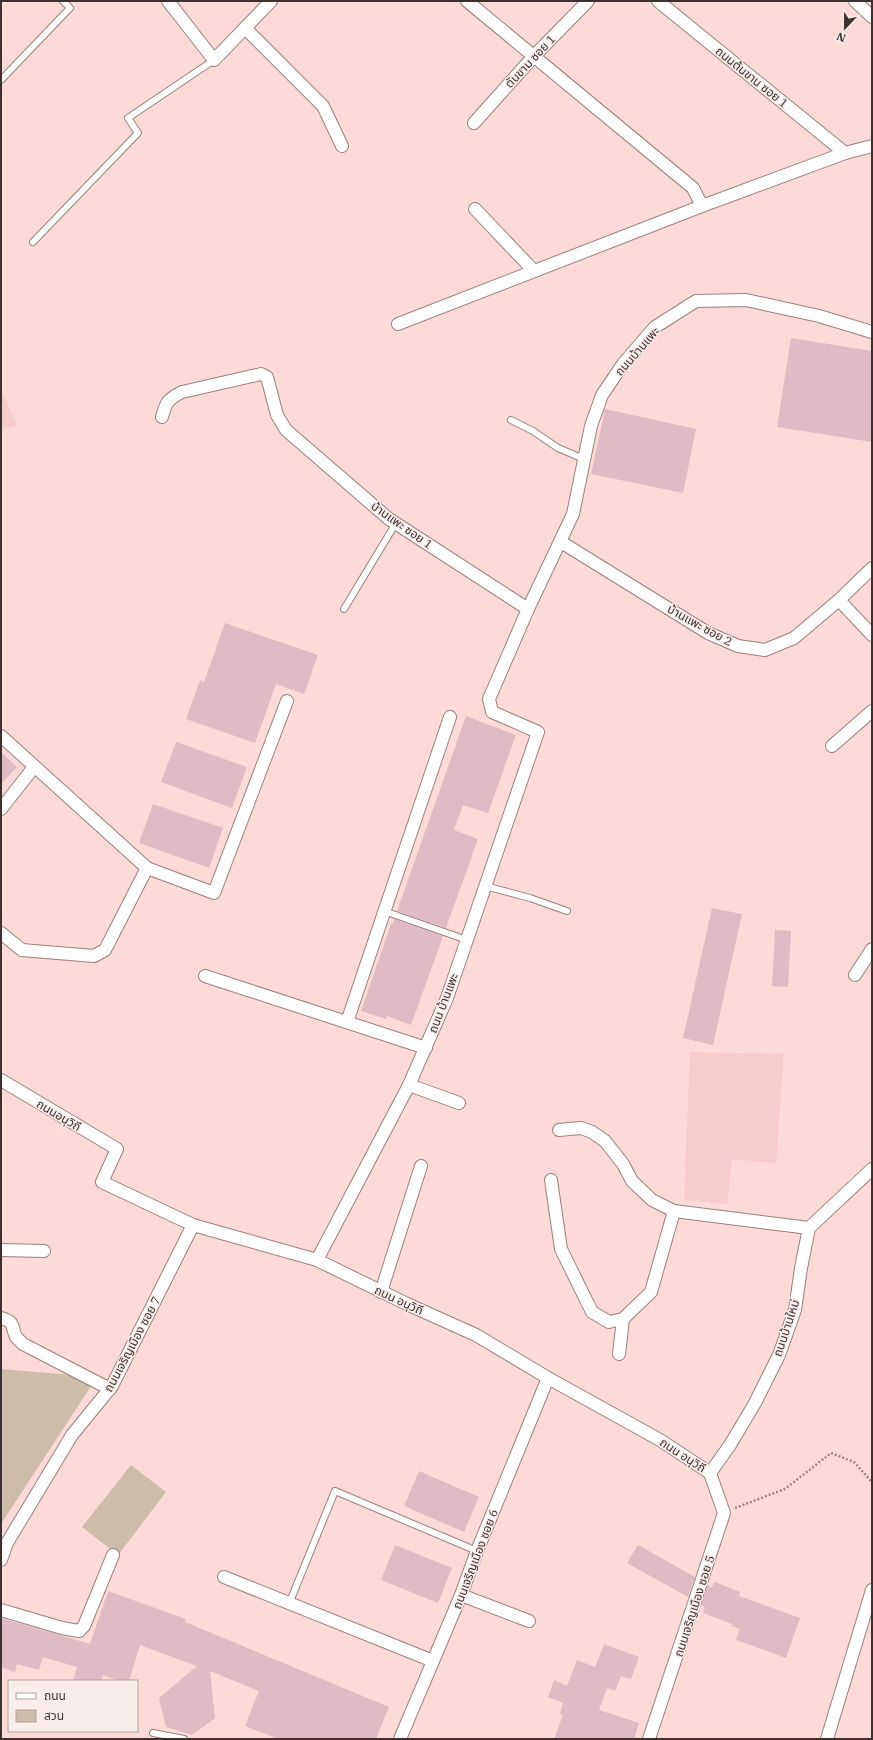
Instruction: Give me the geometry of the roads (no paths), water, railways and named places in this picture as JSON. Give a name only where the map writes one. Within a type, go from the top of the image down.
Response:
[{"type":"street","points":[[168,1],[214,60],[271,1]]},
{"type":"street","points":[[467,1],[693,188],[702,206]]},
{"type":"street","name":"ตันขาม ซอย 1","points":[[474,123],[534,56],[588,1]]},
{"type":"street","name":"ถนนต้นขาน ซอย 1","points":[[658,1],[846,153]]},
{"type":"street","points":[[854,1],[872,17]]},
{"type":"street","points":[[245,28],[323,106],[342,146]]},
{"type":"street","points":[[398,324],[702,206],[846,153],[872,146]]},
{"type":"street","points":[[475,209],[534,271]]},
{"type":"street","name":"ถนนบ้านแพะ","points":[[538,732],[492,712],[489,699],[528,609],[573,514],[591,426],[602,395],[623,364],[655,327],[696,301],[746,300],[819,316],[872,332]]},
{"type":"street","name":"บ้านแพะ ซอย 1","points":[[162,417],[166,404],[171,397],[182,392],[261,374],[267,377],[277,415],[286,430],[396,523],[528,609]]},
{"type":"street","name":"บ้านแพะ ซอย 2","points":[[561,542],[708,633],[738,646],[765,650],[794,638],[839,600],[872,568]]},
{"type":"street","points":[[839,600],[872,635]]},
{"type":"street","points":[[1,736],[34,768],[147,868],[214,893],[287,701]]},
{"type":"street","points":[[832,746],[872,711]]},
{"type":"street","points":[[347,1022],[450,717]]},
{"type":"street","name":"ถนน บ้านแพะ","points":[[317,1260],[409,1085],[447,998],[538,732]]},
{"type":"street","points":[[1,809],[34,768]]},
{"type":"street","points":[[1,933],[22,950],[94,956],[105,950],[147,868]]},
{"type":"street","points":[[855,975],[872,949]]},
{"type":"street","points":[[205,976],[426,1048]]},
{"type":"street","name":"ถนนอนุวิถี","points":[[1,1080],[117,1149]]},
{"type":"street","points":[[409,1085],[459,1103]]},
{"type":"street","points":[[559,1130],[581,1128],[592,1132],[605,1141],[622,1164],[632,1181],[652,1200],[674,1210],[809,1228],[872,1169]]},
{"type":"street","name":"ถนน อนุวิถี","points":[[117,1149],[102,1182],[193,1225],[317,1260],[381,1292],[476,1335],[548,1378],[660,1440],[710,1473]]},
{"type":"street","points":[[381,1292],[421,1166]]},
{"type":"street","points":[[551,1180],[562,1249],[592,1312],[609,1322],[623,1318],[650,1292],[674,1210]]},
{"type":"street","name":"ถนนเจริญเมือง ซอย 7","points":[[1,1560],[4,1543],[72,1435],[110,1389],[193,1225]]},
{"type":"street","name":"ถนนบ้านใหม่","points":[[710,1473],[730,1445],[755,1403],[779,1355],[795,1310],[809,1228]]},
{"type":"street","points":[[1,1250],[44,1251]]},
{"type":"street","points":[[1,1318],[7,1320],[14,1327],[16,1337],[23,1344],[110,1389]]},
{"type":"street","points":[[619,1354],[623,1318]]},
{"type":"street","name":"ถนนเจริญเมือง ซอย 6","points":[[400,1739],[461,1595],[477,1551],[548,1378]]},
{"type":"street","name":"ถนนเจริญเมือง ซอย 5","points":[[650,1739],[724,1513],[710,1473]]},
{"type":"street","points":[[1,1610],[62,1628],[79,1631],[84,1626],[113,1554]]},
{"type":"street","points":[[224,1577],[433,1661]]},
{"type":"street","points":[[827,1739],[872,1590]]},
{"type":"street","points":[[461,1595],[529,1621]]},
{"type":"lane","points":[[1,80],[70,8],[63,1]]},
{"type":"lane","points":[[33,242],[138,133],[128,118],[214,60]]},
{"type":"lane","points":[[511,420],[533,431],[558,448],[584,459]]},
{"type":"lane","points":[[344,609],[396,523]]},
{"type":"lane","points":[[485,886],[530,898],[567,911]]},
{"type":"lane","points":[[384,911],[467,940]]},
{"type":"lane","points":[[289,1604],[335,1492],[477,1551]]},
{"type":"lane","points":[[153,1733],[184,1739]]}]
